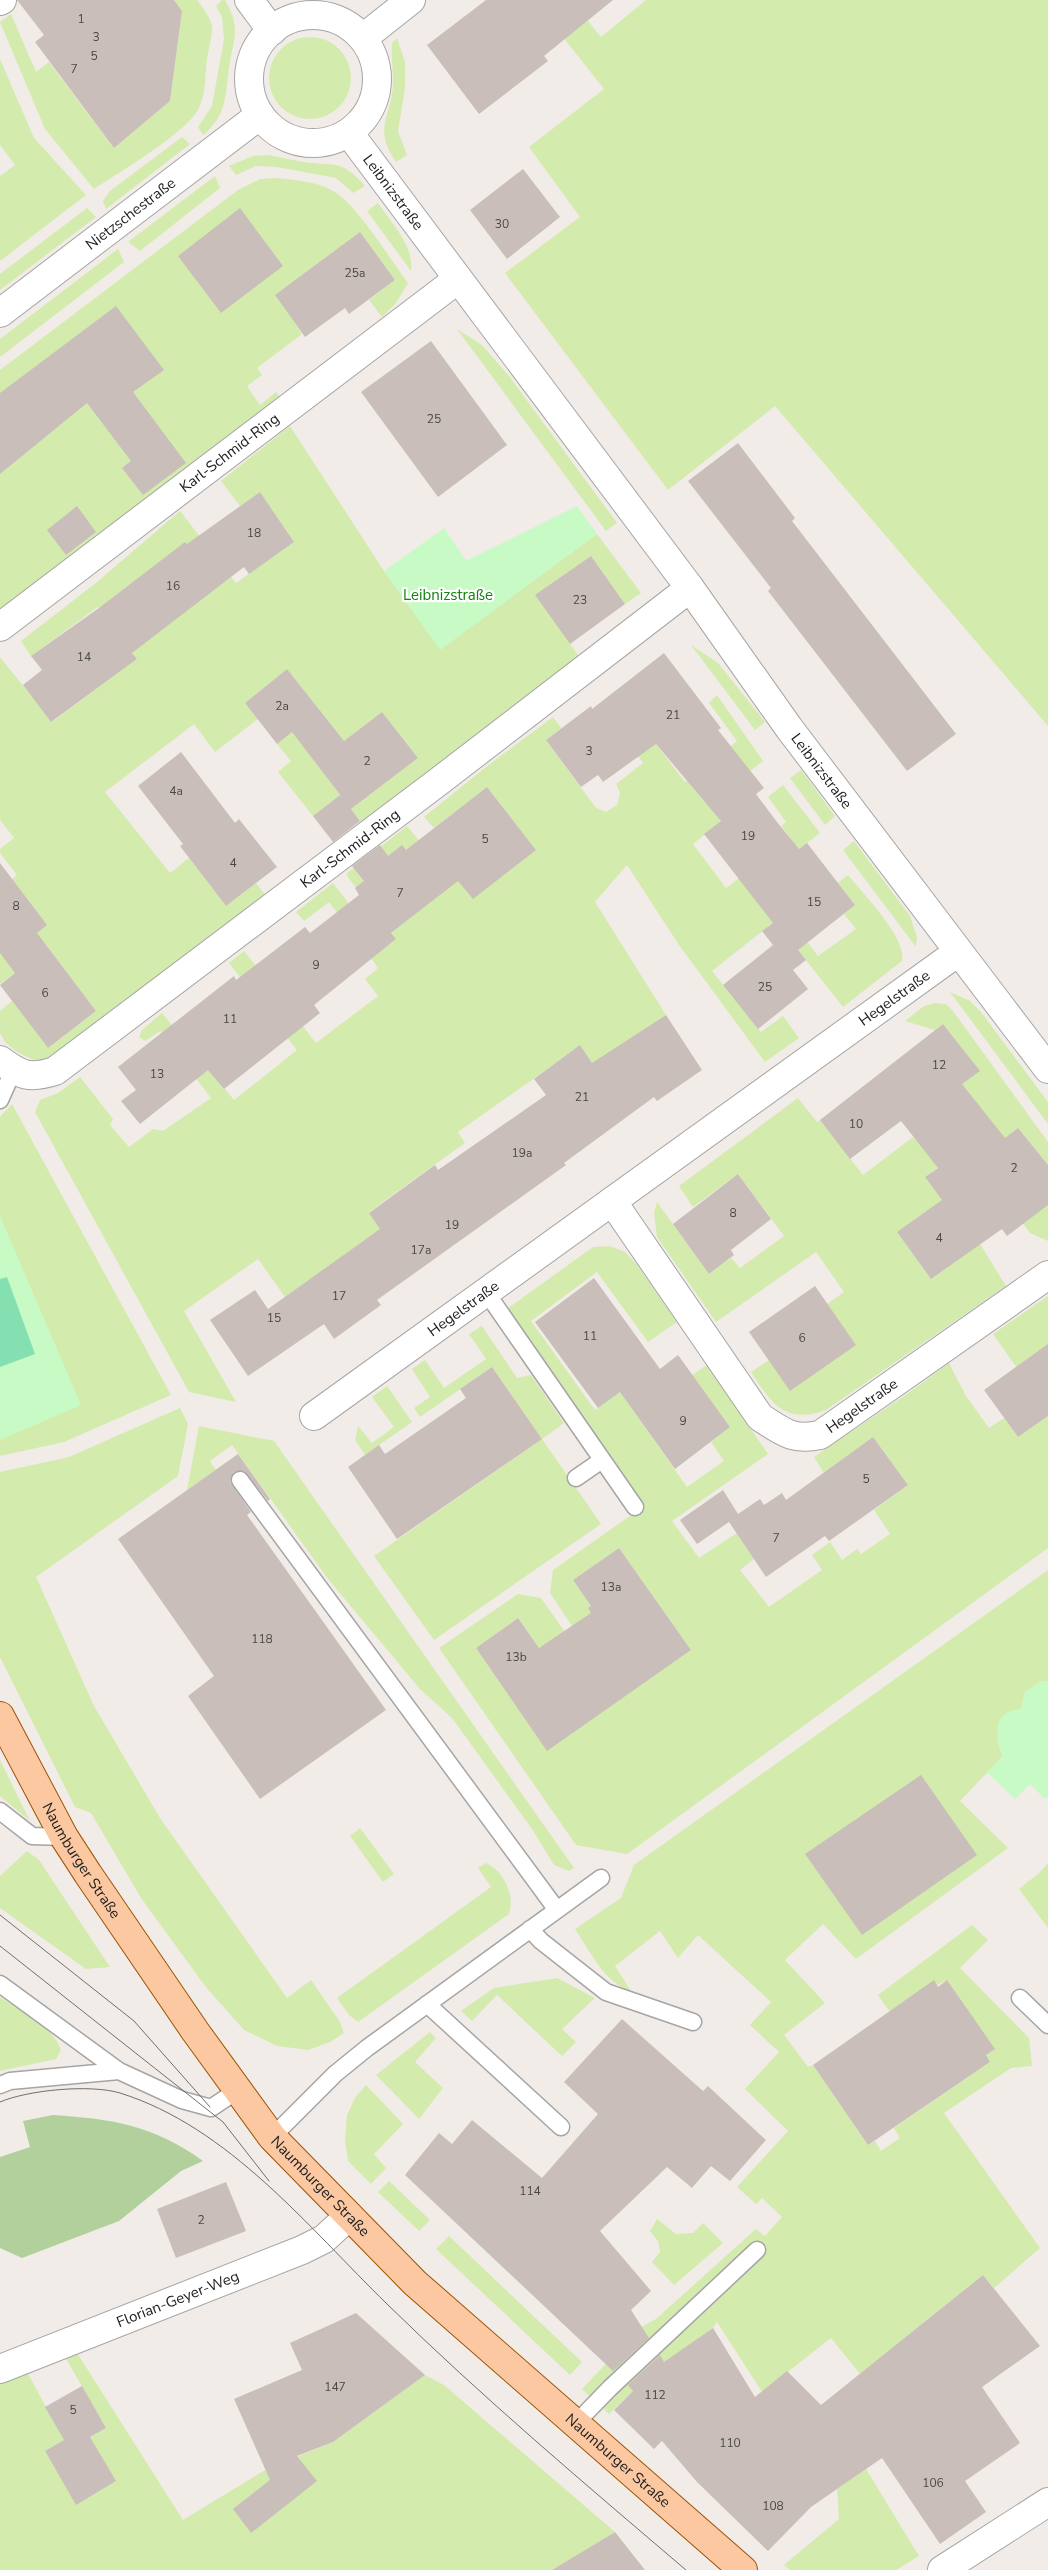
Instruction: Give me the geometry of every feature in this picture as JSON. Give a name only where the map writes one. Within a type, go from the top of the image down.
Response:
[{"type":"main road","name":"Naumburger Straße","points":[[0,1716],[64,1837],[195,2031],[272,2137],[415,2283],[744,2570]]},
{"type":"street","points":[[249,0],[272,31]]},
{"type":"street","points":[[363,38],[411,0]]},
{"type":"street","points":[[316,15],[336,19],[353,29],[363,38],[375,61],[376,92],[369,111],[349,133],[326,142],[300,142],[291,140],[273,130],[260,115],[251,97],[249,77],[257,48],[272,31],[296,17],[316,15]]},
{"type":"street","name":"Nietzschestraße","points":[[0,313],[260,115]]},
{"type":"street","name":"Leibnizstraße","points":[[349,133],[690,588],[789,728],[1048,1069]]},
{"type":"street","name":"Karl-Schmid-Ring","points":[[0,627],[458,278]]},
{"type":"street","name":"Karl-Schmid-Ring","points":[[7,1065],[36,1077],[55,1071],[438,782],[690,588]]},
{"type":"street","name":"Hegelstraße","points":[[314,1416],[958,952]]},
{"type":"street","name":"Hegelstraße","points":[[612,1202],[760,1417],[781,1431],[803,1439],[820,1435],[1048,1275]]},
{"type":"street","name":"Florian-Geyer-Weg","points":[[0,2369],[302,2250],[324,2239],[349,2216]]},
{"type":"street","points":[[942,2570],[1048,2502]]},
{"type":"lane","points":[[0,1100],[7,1065]]},
{"type":"lane","points":[[486,1292],[635,1507]]},
{"type":"lane","points":[[576,1478],[602,1460]]},
{"type":"lane","points":[[240,1480],[557,1910]]},
{"type":"lane","points":[[0,1811],[32,1836],[64,1837]]},
{"type":"lane","points":[[272,2137],[336,2074],[427,2004],[601,1878]]},
{"type":"lane","points":[[530,1930],[541,1941],[606,1992],[693,2022]]},
{"type":"lane","points":[[0,1984],[119,2071],[182,2100],[211,2108],[238,2090]]},
{"type":"lane","points":[[1020,1998],[1048,2025]]},
{"type":"lane","points":[[427,2004],[561,2127]]},
{"type":"lane","points":[[0,2085],[10,2082],[119,2071]]},
{"type":"lane","points":[[576,2424],[610,2388],[758,2250]]},
{"type":"green space","points":[[174,0],[197,0],[211,23],[212,34],[204,90],[199,108],[181,129],[167,140],[94,189],[45,129],[0,22],[11,14],[36,72],[49,62],[114,148],[170,101],[182,11]]},
{"type":"green space","points":[[222,0],[225,0],[230,10],[235,26],[235,34],[224,104],[217,120],[203,135],[198,127],[212,106],[224,39],[222,17],[216,6]]},
{"type":"green space","points":[[571,0],[601,37],[646,0],[1048,0],[1048,726],[775,406],[668,490],[505,273],[580,217],[529,147],[604,89],[535,2]]},
{"type":"green space","points":[[310,37],[326,40],[339,49],[348,62],[351,78],[348,94],[339,107],[326,116],[310,119],[294,116],[281,107],[272,94],[269,78],[272,62],[281,49],[294,40]]},
{"type":"green space","points":[[397,38],[405,62],[405,88],[398,131],[407,155],[396,162],[389,150],[384,130],[392,95],[392,43]]},
{"type":"green space","points":[[0,59],[34,138],[86,195],[0,261],[0,176],[15,165],[0,145]]},
{"type":"green space","points":[[182,137],[190,144],[106,209],[103,201],[110,191]]},
{"type":"green space","points":[[268,155],[303,162],[337,165],[350,171],[365,186],[353,193],[336,178],[277,167],[256,166],[236,175],[229,166],[253,156]]},
{"type":"green space","points":[[215,176],[220,188],[140,251],[128,242]]},
{"type":"green space","points":[[275,178],[323,186],[346,201],[365,223],[408,283],[396,303],[382,317],[369,300],[395,280],[360,233],[291,317],[302,334],[257,368],[262,375],[247,386],[260,405],[276,392],[280,397],[0,610],[0,370],[238,190],[260,179]]},
{"type":"green space","points":[[378,203],[406,244],[411,261],[411,271],[367,211]]},
{"type":"green space","points":[[87,208],[96,217],[0,290],[0,274]]},
{"type":"green space","points":[[118,249],[124,262],[0,357],[0,339]]},
{"type":"green space","points":[[457,329],[482,345],[509,376],[617,523],[606,531]]},
{"type":"green space","points":[[290,426],[384,571],[440,649],[597,534],[641,593],[625,604],[591,556],[536,595],[580,658],[361,822],[351,809],[418,758],[382,712],[316,763],[340,795],[313,816],[278,772],[291,761],[277,744],[319,710],[287,669],[245,703],[258,719],[215,752],[194,724],[105,792],[170,873],[189,858],[226,906],[256,883],[267,897],[50,1058],[34,1060],[17,1052],[5,1042],[0,1033],[0,1011],[12,1001],[48,1048],[96,1011],[48,948],[0,984],[0,953],[4,958],[12,879],[17,875],[0,853],[0,849],[14,838],[0,820],[0,657],[52,722],[137,659],[98,607],[31,656],[21,641],[97,582],[180,511],[236,583],[294,542],[260,492],[240,506],[221,481]]},
{"type":"green space","name":"Leibnizstraße","points":[[577,506],[597,534],[440,650],[384,571],[444,528],[466,561]]},
{"type":"green space","points":[[691,645],[718,663],[765,722],[755,730]]},
{"type":"green space","points":[[717,695],[763,761],[708,804],[721,821],[693,844],[726,888],[791,839],[781,826],[786,822],[768,797],[783,785],[820,833],[750,887],[777,903],[818,956],[856,929],[844,914],[855,905],[838,883],[848,875],[891,929],[902,952],[902,961],[843,1007],[775,921],[712,971],[761,1032],[783,1016],[799,1038],[765,1062],[679,945],[627,865],[595,902],[666,1015],[593,1064],[580,1046],[458,1132],[465,1143],[369,1212],[381,1229],[285,1297],[258,1259],[184,1311],[236,1402],[189,1392],[35,1112],[40,1100],[58,1093],[80,1077],[113,1119],[110,1125],[129,1147],[153,1129],[163,1131],[211,1098],[160,1031],[145,1041],[139,1037],[142,1030],[162,1013],[234,1100],[297,1050],[229,963],[244,951],[316,1043],[378,996],[365,979],[378,968],[329,902],[304,921],[296,912],[333,883],[384,949],[396,939],[391,933],[440,895],[380,869],[356,888],[346,874],[407,826],[444,871],[536,850],[487,787],[434,828],[424,817],[486,767],[553,717],[561,728],[546,740],[596,808],[606,812],[617,805],[620,793],[616,784],[643,763],[630,745],[642,726],[685,782],[737,741],[709,703]]},
{"type":"green space","points":[[801,770],[835,816],[825,825],[790,778]]},
{"type":"green space","points":[[854,841],[910,916],[917,937],[916,947],[843,850]]},
{"type":"green space","points":[[950,992],[970,1001],[981,1012],[1048,1102],[1048,1124]]},
{"type":"green space","points":[[935,1003],[946,1004],[953,1011],[1048,1142],[1048,1165],[1018,1128],[975,1162],[946,1161],[925,1177],[937,1193],[957,1199],[897,1232],[931,1279],[980,1244],[1006,1286],[826,1410],[800,1415],[790,1413],[773,1402],[751,1372],[769,1360],[856,1345],[827,1304],[844,1292],[816,1252],[716,1322],[657,1237],[654,1213],[657,1202],[709,1274],[731,1258],[740,1268],[784,1236],[738,1174],[693,1207],[679,1186],[798,1098],[817,1122],[820,1120],[863,1175],[913,1137],[916,1140],[928,1131],[962,1084],[979,1070],[943,1024],[935,1030],[905,1021],[924,1006]]},
{"type":"green space","points":[[12,1104],[171,1395],[64,1442],[0,1456],[0,1117]]},
{"type":"green space","points":[[1007,1203],[1048,1205],[1048,1241],[1030,1233]]},
{"type":"green space","points":[[0,1216],[81,1405],[0,1440]]},
{"type":"green space","points":[[610,1246],[625,1252],[637,1265],[677,1322],[648,1342],[597,1272],[531,1321],[595,1410],[642,1376],[623,1396],[687,1487],[724,1461],[711,1442],[730,1427],[692,1375],[707,1365],[768,1454],[672,1521],[699,1558],[737,1533],[754,1559],[740,1570],[769,1607],[822,1570],[812,1555],[830,1542],[842,1560],[857,1549],[861,1554],[890,1534],[874,1510],[908,1485],[873,1437],[824,1473],[814,1457],[949,1363],[966,1396],[989,1428],[1004,1418],[1018,1437],[1048,1416],[1048,1548],[627,1854],[576,1845],[439,1648],[518,1594],[541,1598],[577,1649],[556,1664],[543,1645],[539,1648],[518,1618],[476,1648],[547,1750],[691,1650],[619,1548],[573,1580],[591,1606],[604,1631],[584,1644],[550,1593],[553,1570],[644,1506],[507,1309],[593,1247]]},
{"type":"green space","points":[[7,1277],[35,1354],[0,1367],[0,1279]]},
{"type":"green space","points":[[1048,1296],[1048,1412],[993,1334]]},
{"type":"green space","points":[[482,1326],[517,1378],[531,1375],[564,1423],[542,1439],[492,1367],[420,1417],[414,1408],[430,1397],[412,1369],[425,1360],[444,1388],[486,1359],[469,1334]]},
{"type":"green space","points":[[387,1386],[412,1422],[365,1455],[355,1440],[358,1426],[372,1443],[394,1427],[372,1397]]},
{"type":"green space","points":[[180,1408],[188,1424],[178,1476],[36,1577],[94,1706],[160,1818],[287,1998],[311,1980],[340,2022],[344,2033],[330,2042],[308,2050],[277,2046],[244,2030],[205,1986],[141,1898],[91,1813],[75,1807],[0,1657],[0,1472],[69,1457]]},
{"type":"green space","points":[[199,1426],[274,1441],[574,1868],[569,1871],[554,1865],[532,1829],[452,1718],[420,1689],[328,1579],[232,1445],[210,1461],[216,1470],[187,1490]]},
{"type":"green space","points":[[542,1439],[601,1524],[434,1640],[374,1556]]},
{"type":"green space","points":[[1048,1570],[1048,1682],[1042,1681],[1025,1692],[1021,1709],[997,1740],[1003,1756],[960,1801],[1008,1848],[856,1959],[823,1924],[785,1960],[825,2003],[784,2035],[808,2067],[813,2065],[868,2145],[875,2141],[881,2151],[900,2138],[894,2128],[990,2062],[952,2006],[961,2000],[947,1980],[890,2012],[878,1995],[972,1925],[988,1940],[960,1968],[1029,2038],[1032,2066],[1011,2068],[944,2113],[1040,2248],[994,2288],[983,2275],[860,2374],[831,2338],[762,2392],[717,2322],[713,2328],[655,2369],[609,2414],[582,2389],[641,2327],[656,2319],[756,2229],[765,2236],[782,2217],[762,2198],[756,2204],[737,2187],[788,2131],[745,2089],[779,2052],[750,2025],[771,2002],[698,1935],[678,1958],[660,1931],[615,1966],[631,1991],[621,1987],[605,1973],[575,1929],[621,1898],[634,1865]]},
{"type":"green space","points":[[1042,1681],[1048,1682],[1048,1796],[1045,1799],[1030,1784],[1015,1799],[987,1772],[1003,1756],[997,1732],[1000,1719],[1011,1711],[1021,1709],[1025,1692]]},
{"type":"green space","points":[[0,1760],[30,1821],[0,1796]]},
{"type":"green space","points":[[360,1828],[394,1874],[383,1882],[350,1836]]},
{"type":"green space","points":[[27,1851],[39,1860],[110,1967],[86,1969],[0,1908],[0,1876]]},
{"type":"green space","points":[[486,1863],[498,1872],[506,1884],[510,1899],[509,1914],[358,2022],[349,2015],[337,1998],[491,1887],[478,1868]]},
{"type":"green space","points":[[1048,1863],[1048,1928],[1019,1889]]},
{"type":"green space","points":[[557,1978],[595,1998],[562,2029],[576,2042],[562,2056],[497,1995],[472,2021],[461,2011],[494,1988]]},
{"type":"green space","points":[[0,1997],[35,2020],[51,2034],[61,2050],[56,2059],[0,2071]]},
{"type":"green space","points":[[430,2032],[436,2038],[415,2062],[443,2088],[419,2119],[376,2075]]},
{"type":"green space","points":[[366,2085],[403,2124],[374,2154],[386,2168],[371,2184],[348,2161],[345,2140],[347,2115],[355,2098]]},
{"type":"green space","points":[[53,2115],[95,2119],[132,2126],[167,2139],[203,2161],[181,2171],[119,2221],[22,2258],[0,2248],[0,2157],[30,2147],[23,2121]]},
{"type":"green space","points":[[389,2181],[430,2220],[419,2231],[378,2192]]},
{"type":"green space","points":[[657,2219],[676,2234],[693,2233],[703,2223],[723,2243],[674,2285],[652,2262],[660,2252],[658,2241],[650,2231]]},
{"type":"green space","points":[[449,2236],[582,2362],[570,2375],[436,2249]]},
{"type":"green space","points":[[77,2353],[183,2520],[265,2470],[333,2442],[425,2375],[444,2385],[615,2532],[552,2570],[0,2570],[0,2383],[27,2372],[64,2440],[45,2451],[76,2504],[90,2437],[106,2428],[65,2357]]},
{"type":"green space","points":[[866,2469],[919,2556],[896,2570],[790,2570],[784,2565],[839,2519],[837,2489]]},
{"type":"building","points":[[17,0],[174,0],[182,11],[170,101],[114,148],[35,42],[44,35]]},
{"type":"building","points":[[486,0],[613,0],[544,56],[548,61],[479,114],[427,45]]},
{"type":"building","points":[[523,169],[560,217],[507,259],[470,210]]},
{"type":"building","points":[[240,208],[283,266],[221,313],[178,256]]},
{"type":"building","points":[[360,232],[395,280],[349,314],[345,308],[305,337],[275,295]]},
{"type":"building","points":[[116,306],[164,370],[133,392],[186,463],[143,495],[122,468],[131,461],[87,403],[0,474],[0,393]]},
{"type":"building","points":[[431,341],[507,445],[438,497],[361,392]]},
{"type":"building","points":[[738,443],[795,518],[792,521],[956,734],[907,771],[768,591],[771,588],[688,481]]},
{"type":"building","points":[[260,492],[294,542],[249,574],[244,567],[132,653],[137,659],[51,722],[23,685],[42,670],[31,656],[99,608],[185,542],[187,544]]},
{"type":"building","points":[[77,506],[96,532],[66,555],[47,530]]},
{"type":"building","points":[[591,556],[625,604],[570,644],[535,595]]},
{"type":"building","points":[[664,653],[721,728],[718,730],[764,788],[756,794],[777,822],[799,849],[807,843],[855,905],[798,950],[806,960],[793,970],[808,989],[758,1029],[723,985],[773,945],[762,931],[773,923],[704,834],[721,821],[656,744],[603,782],[598,775],[581,787],[546,740],[591,706],[592,709]]},
{"type":"building","points":[[287,669],[344,741],[382,712],[418,758],[351,809],[360,821],[333,842],[313,816],[340,795],[344,800],[292,732],[277,744],[245,703]]},
{"type":"building","points":[[181,752],[235,823],[239,819],[277,867],[226,906],[180,846],[183,844],[138,786]]},
{"type":"building","points":[[487,787],[536,850],[473,899],[458,881],[391,933],[396,939],[314,1005],[320,1013],[224,1089],[208,1070],[140,1124],[121,1101],[136,1090],[118,1067],[234,976],[236,980],[305,927],[310,933],[359,895],[355,888],[364,881],[352,866],[380,845],[388,856],[402,845],[406,850]]},
{"type":"building","points":[[0,863],[47,925],[37,933],[96,1011],[48,1048],[0,985],[15,973],[0,953]]},
{"type":"building","points":[[666,1015],[702,1070],[657,1101],[654,1097],[564,1163],[566,1165],[377,1300],[381,1305],[334,1339],[324,1324],[248,1376],[210,1320],[255,1290],[268,1309],[380,1229],[369,1213],[435,1165],[438,1170],[546,1095],[534,1079],[580,1045],[592,1063]]},
{"type":"building","points":[[943,1024],[980,1071],[962,1084],[1005,1138],[1018,1128],[1048,1165],[1048,1205],[1007,1236],[1002,1229],[931,1279],[897,1232],[942,1200],[925,1177],[938,1168],[901,1121],[850,1159],[820,1120]]},
{"type":"building","points":[[738,1174],[771,1219],[731,1250],[734,1255],[709,1274],[673,1224]]},
{"type":"building","points":[[594,1278],[660,1369],[678,1355],[730,1427],[675,1469],[620,1392],[598,1408],[535,1322]]},
{"type":"building","points":[[815,1286],[856,1345],[790,1391],[749,1332]]},
{"type":"building","points":[[1048,1344],[1048,1416],[1018,1437],[984,1390]]},
{"type":"building","points":[[492,1367],[542,1439],[397,1539],[348,1467],[379,1445],[385,1454],[466,1398],[460,1389]]},
{"type":"building","points":[[873,1437],[908,1485],[829,1541],[825,1536],[766,1577],[729,1522],[697,1544],[680,1520],[723,1490],[738,1514],[760,1499],[764,1505],[782,1493],[786,1500]]},
{"type":"building","points":[[238,1454],[270,1499],[268,1501],[244,1471],[234,1472],[230,1482],[251,1512],[247,1515],[386,1710],[260,1799],[188,1696],[214,1676],[118,1539]]},
{"type":"building","points":[[619,1548],[691,1650],[547,1751],[476,1648],[518,1618],[539,1648],[591,1613],[588,1608],[591,1606],[573,1580]]},
{"type":"building","points":[[921,1775],[977,1855],[862,1935],[805,1854]]},
{"type":"building","points":[[934,1980],[938,1987],[947,1980],[995,2049],[986,2055],[990,2062],[868,2145],[813,2065]]},
{"type":"building","points":[[622,2019],[703,2091],[708,2086],[766,2140],[730,2181],[711,2166],[692,2188],[667,2167],[600,2231],[651,2291],[631,2310],[649,2338],[613,2371],[405,2175],[439,2133],[452,2144],[472,2120],[542,2178],[598,2114],[564,2082]]},
{"type":"building","points":[[226,2182],[246,2231],[176,2258],[157,2209]]},
{"type":"building","points":[[983,2275],[1040,2346],[982,2387],[1020,2443],[965,2481],[986,2512],[940,2544],[882,2458],[811,2507],[768,2551],[697,2482],[662,2441],[654,2449],[614,2410],[633,2391],[628,2385],[660,2355],[664,2362],[713,2328],[755,2397],[787,2371],[821,2405]]},
{"type":"building","points":[[356,2313],[425,2375],[333,2442],[297,2456],[317,2481],[251,2533],[233,2509],[270,2480],[234,2399],[302,2370],[290,2343]]},
{"type":"building","points":[[82,2386],[106,2428],[90,2437],[116,2481],[76,2505],[45,2451],[64,2440],[45,2407]]},
{"type":"building","points":[[615,2532],[645,2570],[552,2570]]},
{"type":"tram line","points":[[0,1915],[134,2021],[210,2107]]},
{"type":"tram line","points":[[0,1946],[223,2122],[269,2181]]},
{"type":"tram line","points":[[0,2102],[26,2094],[59,2090],[107,2090],[120,2093],[160,2109],[197,2130],[232,2155],[265,2183],[423,2339],[534,2440],[686,2570]]}]
